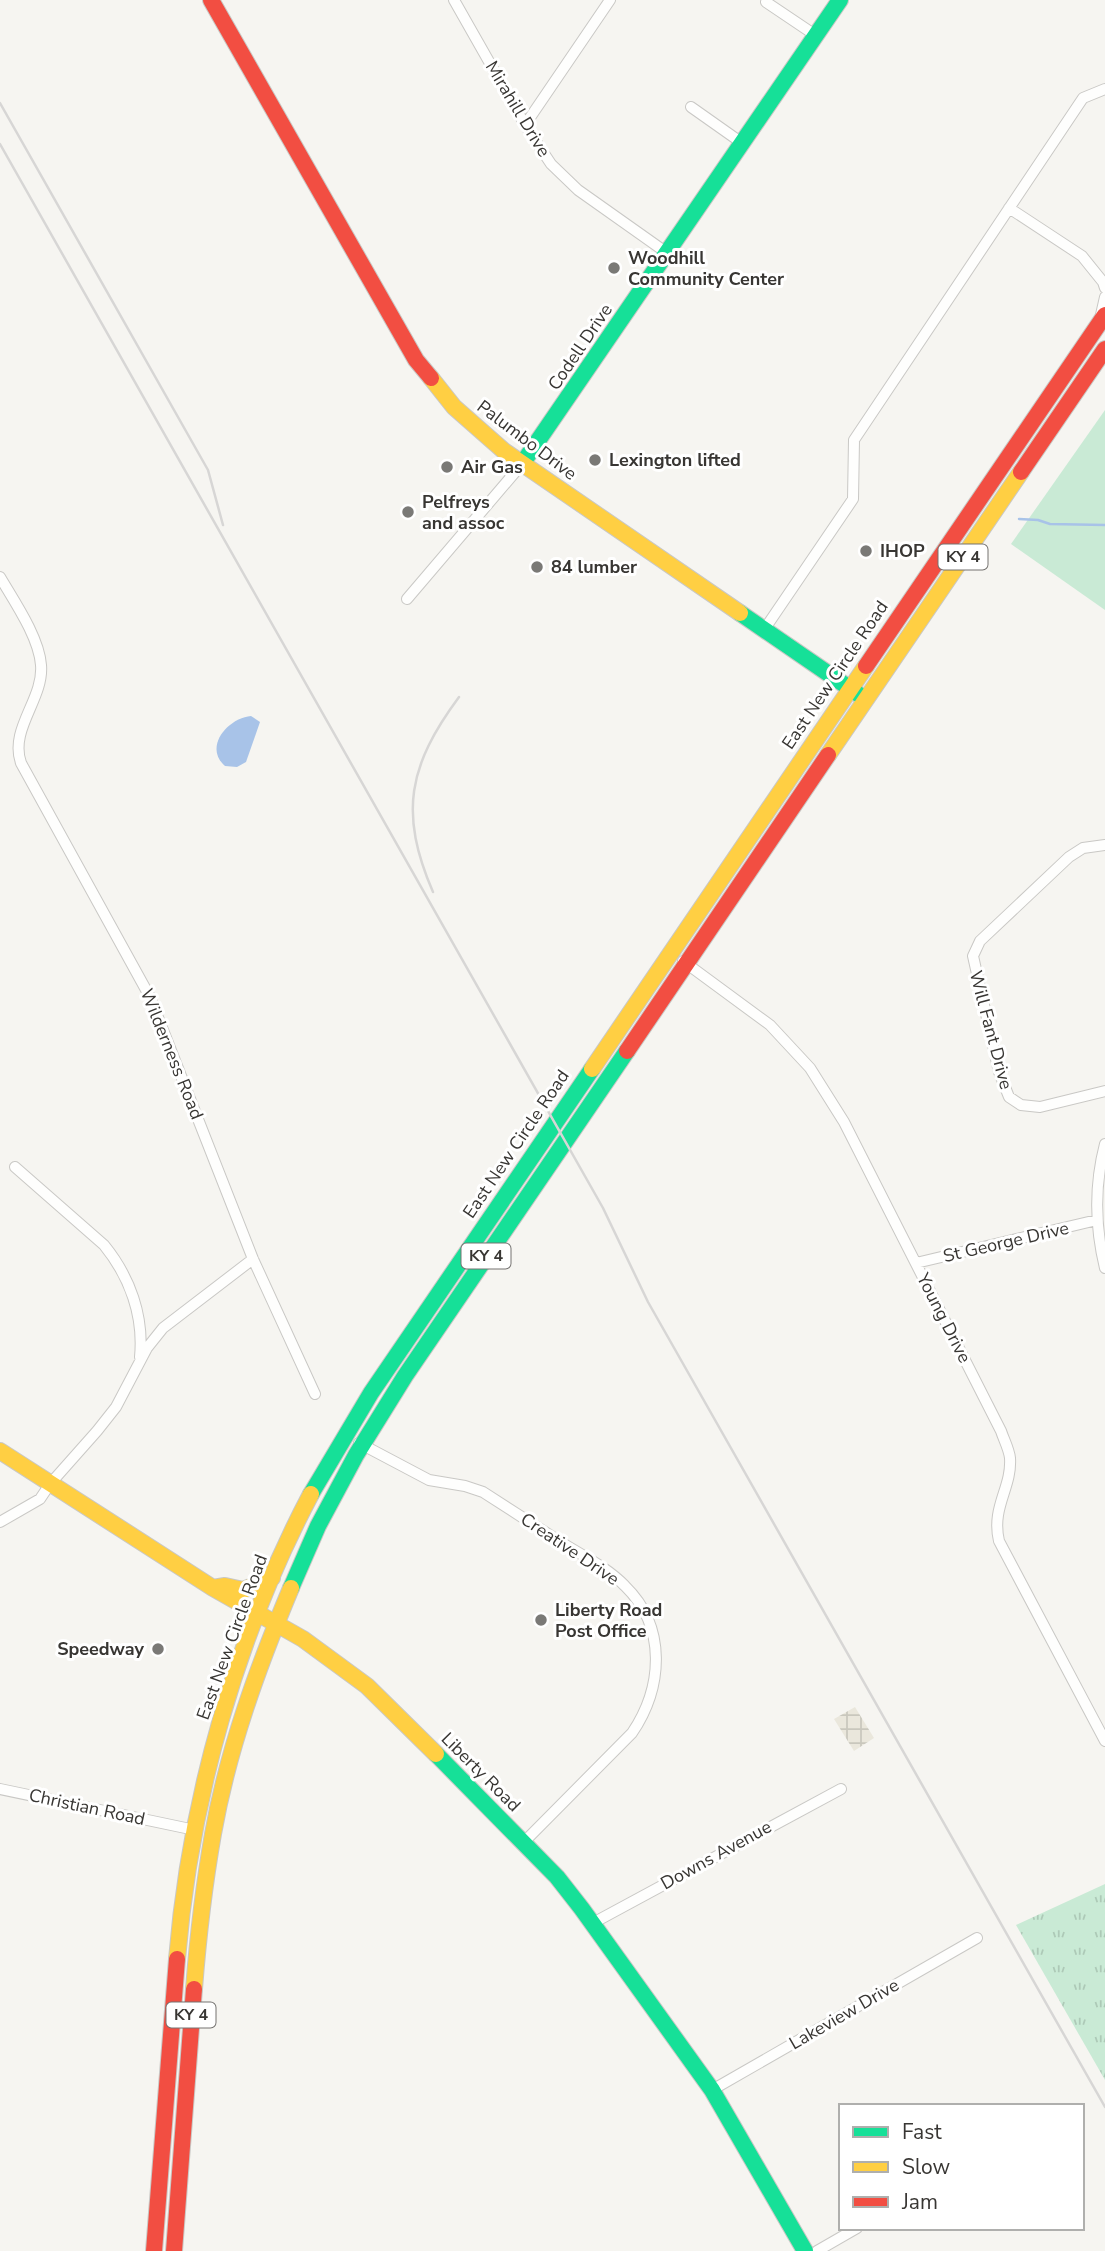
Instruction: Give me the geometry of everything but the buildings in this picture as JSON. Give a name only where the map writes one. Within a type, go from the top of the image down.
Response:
[{"type":"main road","name":"Palumbo Drive","points":[[211,0],[416,360],[461,414],[522,464],[866,699]]},
{"type":"main road","name":"Codell Drive","points":[[522,464],[840,0]]},
{"type":"main road","name":"East New Circle Road","points":[[154,2251],[183,1903],[194,1838],[208,1772],[230,1692],[257,1614],[303,1510],[344,1436],[461,1259],[1102,319]]},
{"type":"main road","name":"East New Circle Road","points":[[174,2251],[197,1949],[213,1833],[248,1700],[276,1624],[318,1526],[405,1376],[1105,349]]},
{"type":"main road","name":"Liberty Road","points":[[0,1451],[213,1588],[303,1639],[367,1686],[524,1842],[557,1877],[593,1923],[712,2090],[805,2251]]},
{"type":"main road","points":[[213,1588],[251,1589],[272,1578]]},
{"type":"main road","points":[[194,1838],[213,1833]]},
{"type":"main road","points":[[170,2040],[178,2046],[184,2057],[188,2058]]},
{"type":"main road","points":[[165,2113],[168,2108],[175,2111],[182,2140]]},
{"type":"street","name":"Mirahill Drive","points":[[454,0],[545,156],[565,179],[667,253]]},
{"type":"street","points":[[525,125],[610,0]]},
{"type":"street","points":[[765,2],[815,35]]},
{"type":"street","points":[[764,630],[853,499],[854,440],[1083,98],[1105,89]]},
{"type":"street","points":[[691,107],[742,143]]},
{"type":"street","points":[[1009,208],[1082,256],[1105,288]]},
{"type":"street","points":[[1092,268],[1105,272]]},
{"type":"street","points":[[1102,319],[1105,297]]},
{"type":"street","name":"Codell Drive","points":[[407,599],[522,464]]},
{"type":"street","name":"Wilderness Road","points":[[0,577],[27,625],[39,652],[41,666],[40,684],[18,744],[21,763],[150,997],[253,1259],[315,1394]]},
{"type":"street","name":"Will Fant Drive","points":[[1105,845],[1083,848],[1069,857],[979,942],[973,956],[999,1072],[1009,1097],[1021,1105],[1040,1107],[1105,1091]]},
{"type":"street","name":"Young Drive","points":[[670,952],[770,1025],[810,1068],[844,1122],[1007,1447],[1009,1471],[996,1517],[996,1530],[1002,1549],[1105,1741]]},
{"type":"street","points":[[1105,1144],[1097,1189],[1097,1220],[1105,1268]]},
{"type":"street","points":[[15,1167],[111,1254],[131,1288],[136,1304],[141,1334],[140,1359]]},
{"type":"street","name":"St George Drive","points":[[916,1263],[1097,1220]]},
{"type":"street","points":[[0,1522],[40,1499],[106,1421],[140,1359],[163,1328],[253,1259]]},
{"type":"street","name":"Creative Drive","points":[[344,1436],[429,1480],[483,1492],[614,1576],[638,1602],[647,1618],[653,1634],[657,1664],[652,1693],[641,1720],[632,1733],[524,1842]]},
{"type":"street","name":"Christian Road","points":[[0,1789],[173,1825],[194,1838]]},
{"type":"street","name":"Downs Avenue","points":[[593,1923],[841,1789]]},
{"type":"street","name":"Lakeview Drive","points":[[712,2090],[977,1938]]},
{"type":"street","points":[[817,2251],[854,2230]]},
{"type":"shaded area","points":[[855,1707],[874,1738],[854,1751],[834,1719]]},
{"type":"green space","points":[[1105,410],[1105,610],[1011,544]]},
{"type":"green space","points":[[1105,1884],[1105,2080],[1016,1925]]},
{"type":"water","points":[[251,716],[260,722],[246,762],[237,767],[225,766],[219,758],[217,742],[234,722]]},
{"type":"waterway","points":[[1019,519],[1050,524],[1105,525]]},
{"type":"railway","points":[[0,103],[208,470],[223,525]]},
{"type":"railway","points":[[0,144],[603,1208],[648,1302],[1105,2107]]},
{"type":"railway","points":[[433,892],[416,838],[414,791],[419,768],[429,745],[459,697]]},
{"type":"traffic: fast","points":[[522,464],[840,0]]},
{"type":"traffic: fast","points":[[740,613],[858,694]]},
{"type":"traffic: fast","points":[[291,1588],[318,1526],[356,1455],[405,1376],[627,1051]]},
{"type":"traffic: fast","points":[[311,1494],[371,1393],[592,1069]]},
{"type":"traffic: fast","points":[[436,1754],[557,1877],[582,1909],[712,2090],[805,2251]]},
{"type":"traffic: slow","points":[[431,378],[454,407],[504,451],[740,613]]},
{"type":"traffic: slow","points":[[828,755],[1021,472]]},
{"type":"traffic: slow","points":[[592,1069],[866,666]]},
{"type":"traffic: slow","points":[[0,1451],[213,1588],[303,1639],[367,1686],[436,1754]]},
{"type":"traffic: slow","points":[[177,1959],[193,1839],[221,1720],[260,1604],[311,1494]]},
{"type":"traffic: slow","points":[[213,1588],[225,1586],[243,1590],[272,1578]]},
{"type":"traffic: slow","points":[[194,1989],[199,1931],[219,1802],[256,1678],[291,1588]]},
{"type":"traffic: jam","points":[[211,0],[416,360],[431,378]]},
{"type":"traffic: jam","points":[[866,666],[1105,315]]},
{"type":"traffic: jam","points":[[1021,472],[1105,349]]},
{"type":"traffic: jam","points":[[627,1051],[828,755]]},
{"type":"traffic: jam","points":[[154,2251],[177,1959]]},
{"type":"traffic: jam","points":[[174,2251],[194,1989]]},
{"type":"place","name":"Woodhill Community Center","points":[[614,268]]},
{"type":"place","name":"Lexington lifted","points":[[595,460]]},
{"type":"place","name":"Air Gas","points":[[447,467]]},
{"type":"place","name":"Pelfreys and assoc","points":[[408,512]]},
{"type":"place","name":"IHOP","points":[[866,551]]},
{"type":"place","name":"84 lumber","points":[[537,567]]},
{"type":"place","name":"Liberty Road Post Office","points":[[541,1620]]},
{"type":"place","name":"Speedway","points":[[158,1649]]}]
